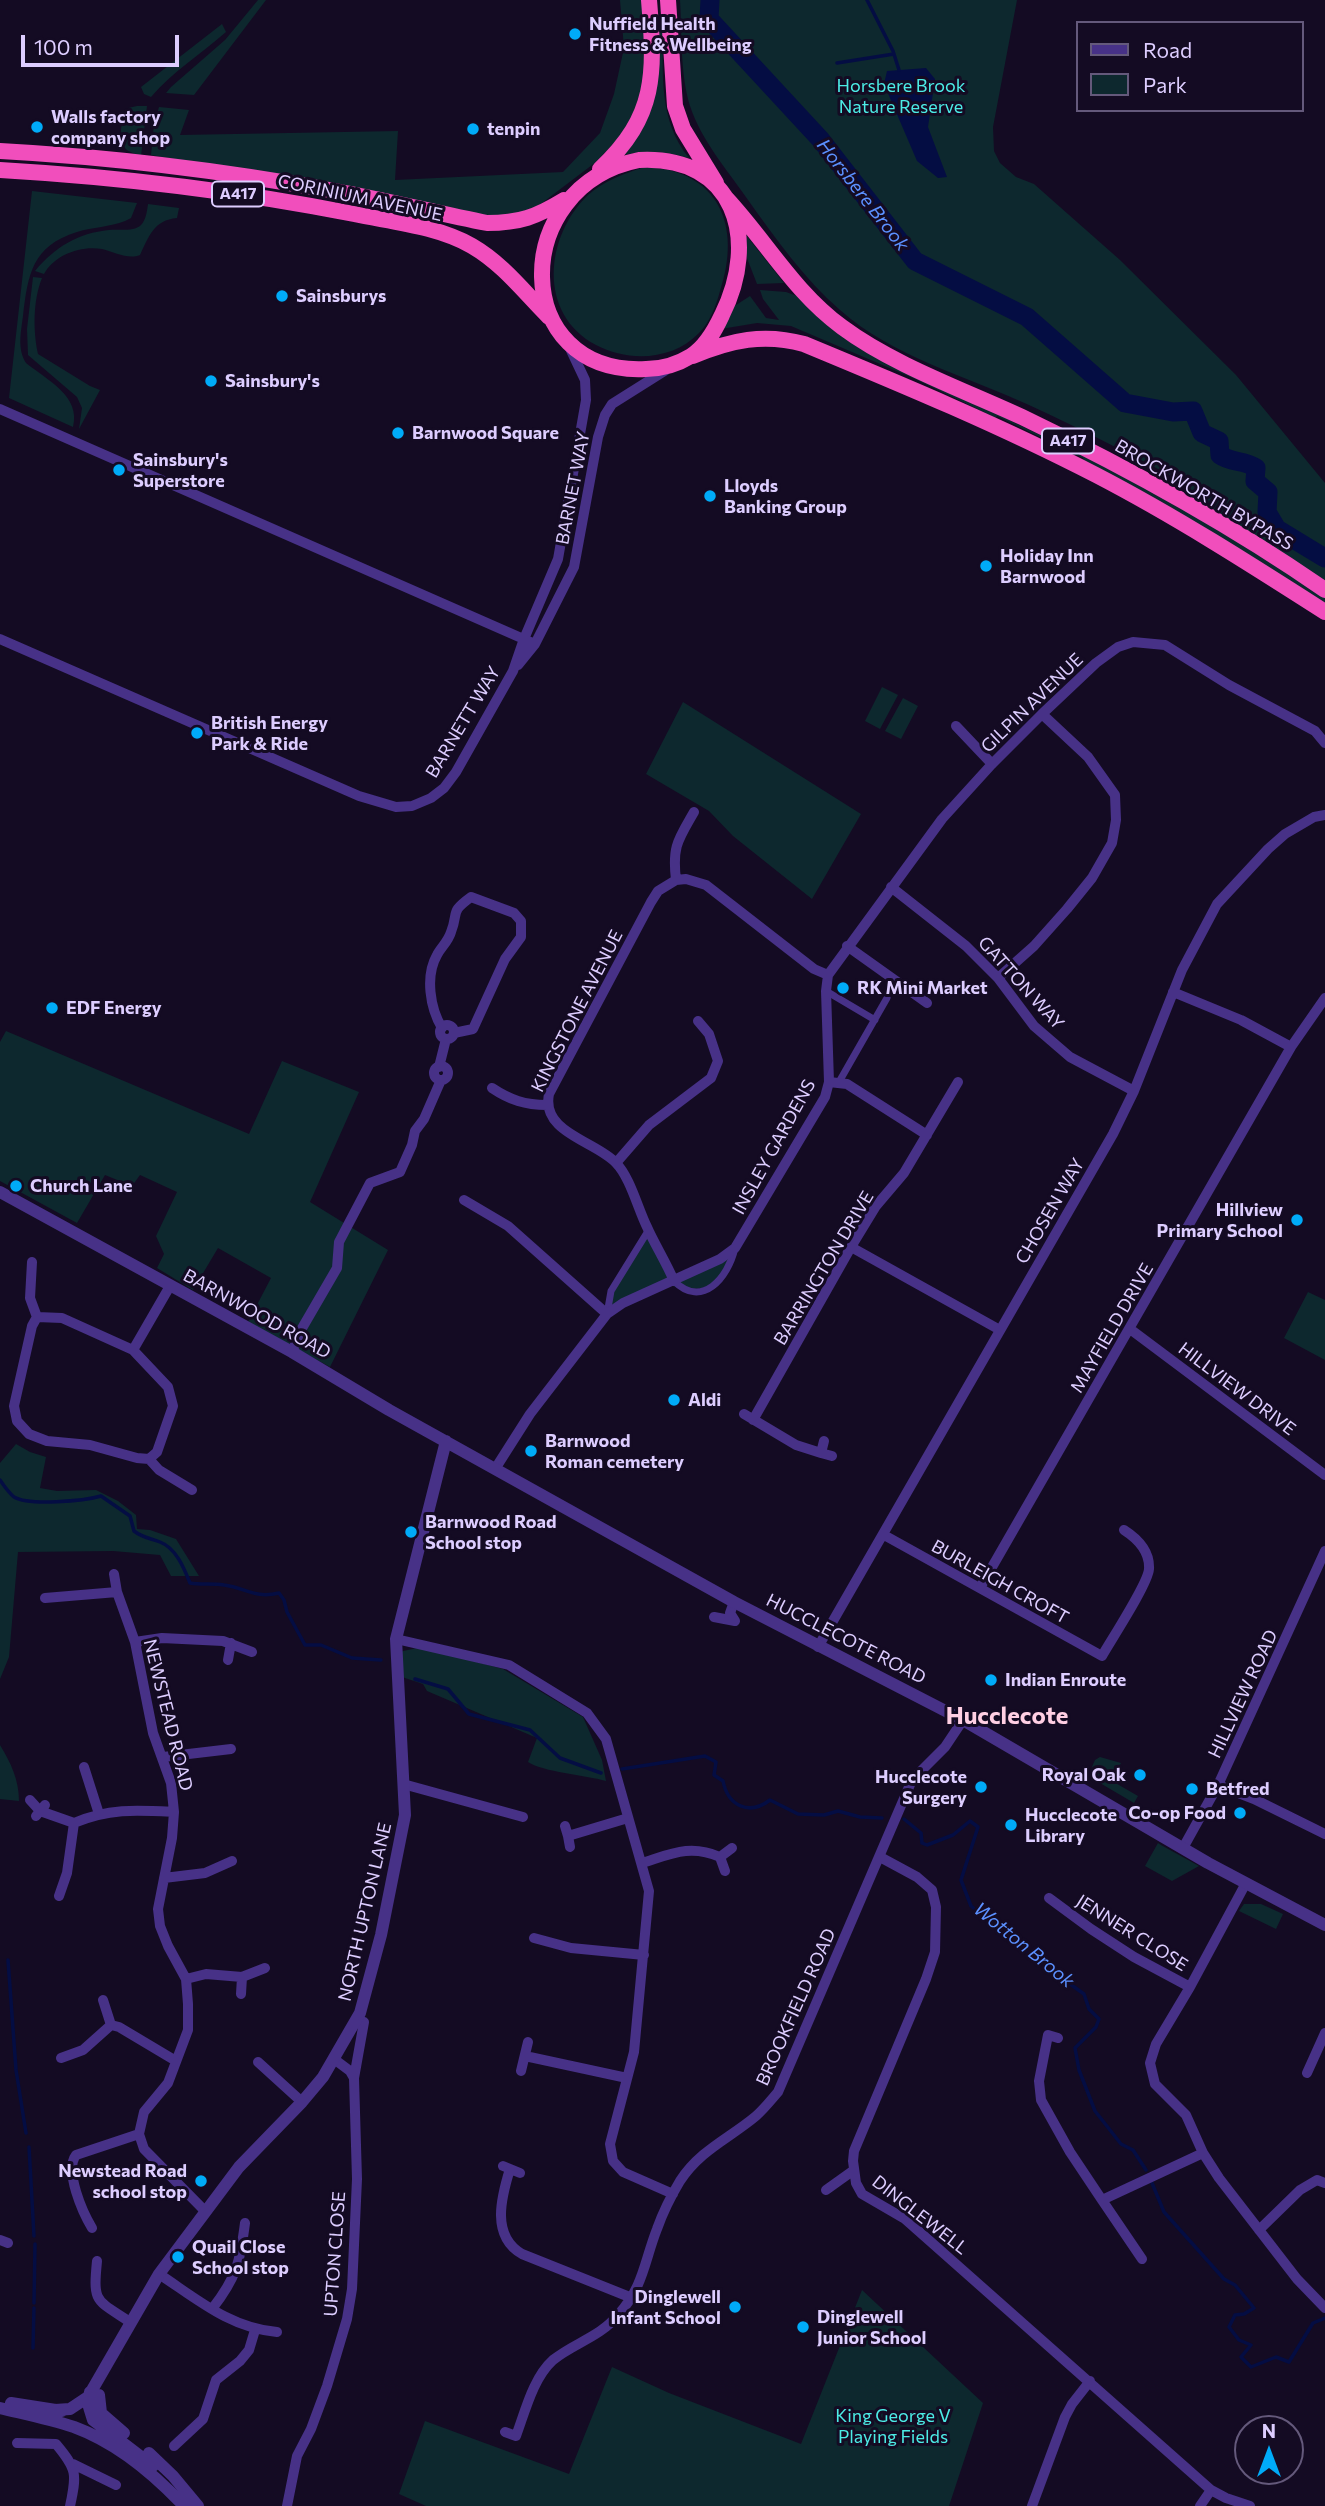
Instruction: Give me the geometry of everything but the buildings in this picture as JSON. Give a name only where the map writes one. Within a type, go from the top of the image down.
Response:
[{"type":"highway","name":"A417","points":[[579,189],[624,145],[643,113],[652,72],[649,0]]},
{"type":"highway","name":"A417","points":[[668,0],[672,80],[678,118],[724,196]]},
{"type":"highway","name":"CORINIUM AVENUE","points":[[0,151],[124,161],[230,174],[338,192],[487,223],[512,223],[530,218],[545,212],[579,189]]},
{"type":"highway","points":[[651,160],[688,168],[724,196],[740,231],[740,262],[733,291],[715,331],[693,356],[673,364],[648,369],[615,367],[582,355],[568,343],[555,323],[542,287],[543,249],[556,217],[579,189],[612,167],[651,160]]},
{"type":"highway","name":"CORINIUM AVENUE","points":[[0,170],[226,192],[442,234],[471,245],[500,266],[555,323]]},
{"type":"highway","name":"BROCKWORTH BYPASS","points":[[724,196],[796,285],[852,334],[891,356],[1023,418],[1154,485],[1257,545],[1325,590]]},
{"type":"highway","name":"BROCKWORTH BYPASS","points":[[693,356],[718,345],[746,338],[780,339],[804,344],[990,424],[1095,475],[1252,565],[1325,612]]},
{"type":"street","name":"BARNET WAY","points":[[523,639],[558,559],[586,400],[585,380],[568,343]]},
{"type":"street","name":"BARNET WAY","points":[[513,671],[535,644],[574,567],[604,415],[612,404],[673,364]]},
{"type":"street","points":[[0,409],[535,644]]},
{"type":"street","name":"BARNETT WAY","points":[[0,639],[359,796],[396,807],[412,806],[431,798],[444,788],[513,671],[523,639]]},
{"type":"street","name":"GILPIN AVENUE","points":[[828,975],[942,819],[1042,714],[1109,652],[1133,642],[1153,642],[1175,650],[1230,685],[1306,725],[1325,743]]},
{"type":"street","points":[[998,978],[1034,946],[1092,878],[1112,843],[1116,820],[1115,795],[1088,757],[1042,714]]},
{"type":"street","points":[[956,726],[992,764]]},
{"type":"street","points":[[694,811],[676,845],[673,858],[676,880],[686,879],[706,885],[814,969],[828,975]]},
{"type":"street","name":"CHOSEN WAY","points":[[818,1647],[1113,1134],[1134,1091],[1173,992],[1217,904],[1285,834],[1314,817],[1325,815]]},
{"type":"street","name":"KINGSTONE AVENUE","points":[[674,1280],[648,1231],[622,1171],[603,1152],[568,1133],[556,1122],[547,1105],[549,1094],[651,902],[659,891],[676,880]]},
{"type":"street","name":"GATTON WAY","points":[[891,887],[966,946],[998,978],[1034,1026],[1070,1058],[1134,1091]]},
{"type":"street","points":[[292,1352],[301,1330],[337,1268],[338,1242],[370,1182],[400,1172],[415,1131],[446,1077],[447,1072],[439,1067],[450,1036],[449,1026],[442,1028],[436,1018],[429,979],[437,955],[453,929],[454,914],[459,905],[471,897],[514,913],[521,921],[521,937],[505,959],[473,1029],[450,1036]]},
{"type":"street","points":[[847,946],[928,1003]]},
{"type":"street","name":"INSLEY GARDENS","points":[[828,975],[826,991],[834,1082]]},
{"type":"street","points":[[826,991],[875,1020]]},
{"type":"street","points":[[1173,992],[1241,1020],[1291,1047]]},
{"type":"street","name":"INSLEY GARDENS","points":[[674,1280],[683,1290],[696,1292],[711,1287],[723,1277],[732,1261],[735,1248],[887,998]]},
{"type":"street","name":"MAYFIELD DRIVE","points":[[980,1588],[1291,1047],[1325,998]]},
{"type":"street","points":[[616,1163],[649,1125],[711,1078],[718,1061],[709,1034],[698,1021]]},
{"type":"street","points":[[834,1082],[847,1084],[927,1135]]},
{"type":"street","name":"BARRINGTON DRIVE","points":[[821,1453],[796,1445],[749,1417],[876,1206],[904,1173],[958,1082]]},
{"type":"street","points":[[492,1088],[514,1101],[547,1105]]},
{"type":"street","name":"BARNWOOD ROAD","points":[[0,1192],[292,1352],[495,1469]]},
{"type":"street","points":[[464,1200],[509,1226],[607,1314]]},
{"type":"street","points":[[607,1314],[611,1291],[648,1231]]},
{"type":"street","points":[[851,1247],[1000,1330]]},
{"type":"street","name":"INSLEY GARDENS","points":[[495,1469],[530,1414],[607,1314],[623,1303],[720,1259],[735,1248]]},
{"type":"street","points":[[32,1262],[30,1298],[37,1317]]},
{"type":"street","points":[[133,1350],[170,1286]]},
{"type":"street","points":[[37,1317],[62,1318],[133,1350],[168,1387],[173,1406],[157,1452],[149,1459]]},
{"type":"street","points":[[37,1317],[32,1325],[14,1406],[17,1421],[29,1434],[47,1441],[90,1445],[149,1459],[159,1470],[192,1490]]},
{"type":"street","name":"HILLVIEW DRIVE","points":[[1130,1329],[1325,1475]]},
{"type":"street","name":"NORTH UPTON LANE","points":[[95,2394],[130,2322],[159,2274],[204,2210],[239,2167],[302,2102],[334,2059],[360,2013],[379,1942],[405,1815],[396,1639],[446,1441]]},
{"type":"street","points":[[824,1441],[821,1453],[832,1456]]},
{"type":"street","name":"HUCCLECOTE ROAD","points":[[495,1469],[734,1602],[963,1720],[1183,1848],[1325,1925]]},
{"type":"street","name":"BURLEIGH CROFT","points":[[884,1535],[1102,1656],[1148,1576],[1148,1558],[1140,1535],[1124,1530]]},
{"type":"street","name":"HILLVIEW ROAD","points":[[1183,1848],[1218,1785],[1325,1550]]},
{"type":"street","name":"NEWSTEAD ROAD","points":[[114,1574],[117,1592],[135,1642],[153,1733],[171,1783],[172,1838],[158,1909],[160,1926],[186,1979],[188,2029],[168,2083],[144,2112],[139,2134]]},
{"type":"street","points":[[45,1598],[117,1592]]},
{"type":"street","points":[[713,1618],[735,1621],[730,1613],[734,1602]]},
{"type":"street","points":[[135,1642],[162,1638],[223,1641],[252,1652]]},
{"type":"street","points":[[396,1639],[509,1665],[587,1713],[607,1739],[649,1891],[634,2052],[611,2134],[610,2154],[623,2172],[673,2194]]},
{"type":"street","points":[[228,1660],[231,1643]]},
{"type":"street","name":"BROOKFIELD ROAD","points":[[505,2432],[516,2436],[545,2369],[566,2351],[600,2332],[619,2315],[632,2298],[643,2276],[656,2229],[673,2194],[693,2164],[757,2116],[778,2092],[912,1780],[945,1747],[963,1720]]},
{"type":"street","points":[[163,1757],[224,1752]]},
{"type":"street","points":[[84,1767],[99,1814]]},
{"type":"street","points":[[403,1784],[523,1817]]},
{"type":"street","points":[[1218,1785],[1254,1799],[1325,1834]]},
{"type":"street","points":[[30,1801],[40,1810],[74,1823],[123,1809],[173,1812]]},
{"type":"street","points":[[567,1836],[628,1818]]},
{"type":"street","points":[[59,1896],[67,1873],[74,1823]]},
{"type":"street","points":[[642,1863],[683,1850],[697,1849],[720,1857]]},
{"type":"street","points":[[720,1857],[732,1849]]},
{"type":"street","points":[[720,1857],[725,1871]]},
{"type":"street","name":"DINGLEWELL","points":[[880,1857],[917,1877],[932,1890],[936,1907],[935,1952],[854,2151],[856,2183],[862,2194],[905,2219],[1211,2490],[1250,2506]]},
{"type":"street","points":[[164,1878],[205,1873],[232,1861]]},
{"type":"street","points":[[1246,1883],[1156,2044],[1150,2063],[1154,2084],[1186,2115],[1203,2153],[1219,2178],[1297,2279],[1325,2308]]},
{"type":"street","name":"JENNER CLOSE","points":[[1057,1899],[1091,1929],[1134,1957],[1190,1987]]},
{"type":"street","points":[[534,1938],[571,1948],[644,1955]]},
{"type":"street","points":[[186,1979],[206,1974],[242,1977],[265,1968]]},
{"type":"street","points":[[241,1994],[242,1977]]},
{"type":"street","points":[[103,2000],[111,2025]]},
{"type":"street","name":"UPTON CLOSE","points":[[287,2506],[296,2456],[311,2429],[327,2386],[347,2319],[352,2289],[357,2179],[355,2078],[364,2022]]},
{"type":"street","points":[[61,2058],[83,2050],[111,2025],[119,2026],[176,2061]]},
{"type":"street","points":[[1307,2073],[1325,2033]]},
{"type":"street","points":[[1058,2038],[1048,2035],[1040,2081],[1041,2100],[1070,2152],[1142,2259]]},
{"type":"street","points":[[521,2071],[528,2042]]},
{"type":"street","points":[[525,2056],[627,2077]]},
{"type":"street","points":[[334,2059],[355,2078]]},
{"type":"street","points":[[258,2062],[302,2102]]},
{"type":"street","points":[[92,2228],[77,2212],[72,2169],[67,2158],[139,2134],[144,2149],[204,2210]]},
{"type":"street","points":[[1102,2200],[1203,2153]]},
{"type":"street","points":[[511,2169],[503,2193],[501,2218],[502,2233],[507,2242],[522,2254],[632,2298]]},
{"type":"street","points":[[826,2190],[854,2170]]},
{"type":"street","points":[[1259,2230],[1300,2190],[1317,2180],[1325,2183]]},
{"type":"street","points":[[212,2309],[234,2276],[240,2258],[245,2223]]},
{"type":"street","points":[[97,2261],[94,2291],[102,2304],[130,2322]]},
{"type":"street","points":[[159,2274],[240,2325],[255,2330],[277,2332]]},
{"type":"street","points":[[174,2446],[203,2419],[216,2380],[249,2350],[255,2330]]},
{"type":"street","points":[[1032,2506],[1065,2417],[1090,2381]]},
{"type":"street","points":[[90,2415],[95,2394]]},
{"type":"street","points":[[54,2416],[95,2394]]},
{"type":"street","points":[[95,2394],[101,2413],[110,2423],[156,2459],[198,2506]]},
{"type":"street","points":[[0,2402],[71,2422],[90,2415],[110,2423]]},
{"type":"street","points":[[0,2408],[54,2416],[87,2432],[113,2446],[156,2479],[184,2506]]},
{"type":"street","points":[[90,2415],[157,2470],[192,2506]]},
{"type":"street","points":[[17,2443],[56,2444],[73,2464],[116,2484]]},
{"type":"street","points":[[71,2506],[76,2479],[73,2464]]},
{"type":"street","points":[[1200,2506],[1211,2490]]},
{"type":"green space","points":[[258,0],[266,0],[194,95],[166,93],[225,40]]},
{"type":"green space","points":[[620,0],[642,0],[646,53],[644,88],[629,127],[596,162],[538,206],[524,213],[493,217],[353,189],[151,155],[154,124],[159,107],[189,110],[180,135],[398,131],[395,180],[563,172],[600,133],[614,94],[624,48]]},
{"type":"green space","name":"Horsbere Brook Nature Reserve","points":[[680,0],[1017,0],[993,127],[994,151],[1000,163],[1016,177],[1034,184],[1120,260],[1236,375],[1325,483],[1325,581],[1188,501],[1186,483],[1049,414],[906,353],[883,341],[840,310],[802,272],[780,244],[701,131],[690,106],[684,80]]},
{"type":"green space","points":[[222,24],[226,32],[177,71],[151,97],[144,94],[141,87]]},
{"type":"green space","points":[[657,26],[663,27],[663,79],[667,112],[679,143],[689,158],[656,152],[623,155],[634,141]]},
{"type":"green space","points":[[147,106],[141,156],[126,149],[121,139],[122,122],[126,112],[128,108]]},
{"type":"green space","points":[[645,167],[691,178],[707,190],[718,206],[725,224],[728,245],[726,267],[718,297],[703,329],[676,349],[663,354],[636,356],[609,351],[577,331],[564,314],[556,295],[554,274],[556,252],[563,231],[588,195],[615,178]]},
{"type":"green space","points":[[32,191],[137,203],[131,218],[125,221],[77,232],[50,245],[41,254],[30,275],[21,328],[21,352],[26,363],[67,398],[72,406],[73,427],[9,398]]},
{"type":"green space","points":[[148,204],[179,208],[177,218],[163,222],[153,230],[140,255],[126,256],[94,248],[77,250],[54,262],[44,274],[35,271],[59,248],[77,238],[109,230],[138,227],[144,221]]},
{"type":"green space","points":[[746,235],[784,283],[757,284],[745,253]]},
{"type":"green space","points":[[33,277],[42,278],[35,316],[38,354],[100,390],[79,429],[82,408],[77,397],[28,355],[27,329]]},
{"type":"green space","points":[[760,290],[786,292],[797,296],[1011,421],[1121,474],[1205,522],[1325,597],[1325,605],[1085,462],[1083,458],[997,416],[996,418],[913,378],[791,326],[757,323],[721,329],[733,307],[750,296],[766,318],[779,320],[763,299]]},
{"type":"green space","points":[[882,687],[898,695],[880,729],[865,721]]},
{"type":"green space","points":[[903,698],[918,706],[901,739],[885,731]]},
{"type":"green space","points":[[683,702],[861,814],[812,899],[733,836],[709,811],[646,774]]},
{"type":"green space","points":[[6,1031],[249,1134],[282,1061],[359,1092],[310,1202],[388,1250],[330,1367],[248,1322],[271,1278],[218,1248],[193,1290],[157,1268],[164,1254],[156,1236],[177,1192],[140,1175],[132,1186],[105,1175],[77,1223],[0,1181],[0,1042]]},
{"type":"green space","points":[[649,1227],[674,1282],[735,1248],[732,1261],[711,1287],[683,1290],[668,1284],[607,1314],[611,1291]]},
{"type":"green space","points":[[1308,1292],[1325,1300],[1325,1360],[1284,1338]]},
{"type":"green space","points":[[16,1444],[46,1457],[40,1488],[57,1491],[96,1490],[118,1501],[136,1515],[137,1529],[150,1530],[176,1539],[199,1576],[171,1576],[160,1555],[113,1551],[18,1552],[9,1657],[0,1679],[0,1463]]},
{"type":"green space","points":[[421,1647],[503,1669],[583,1717],[602,1760],[606,1781],[554,1771],[528,1762],[537,1738],[427,1691],[423,1684],[399,1676],[399,1652]]},
{"type":"green space","points":[[0,1745],[14,1772],[19,1801],[0,1799]]},
{"type":"green space","points":[[1100,1757],[1121,1763],[1112,1781],[1138,1796],[1134,1803],[1088,1776],[1095,1760]]},
{"type":"green space","points":[[1158,1843],[1199,1866],[1172,1881],[1145,1866]]},
{"type":"green space","points":[[1244,1904],[1261,1904],[1283,1914],[1276,1929],[1239,1911]]},
{"type":"green space","name":"King George V Playing Fields","points":[[862,2290],[983,2403],[949,2506],[426,2506],[399,2494],[425,2421],[569,2474],[612,2367],[669,2393],[801,2444]]},
{"type":"shaded area","points":[[926,68],[935,79],[928,127],[947,177],[938,178],[917,161],[884,84],[887,71]]},
{"type":"waterway","name":"Horsbere Brook","points":[[710,0],[709,19],[821,140],[915,261],[1027,317],[1125,403],[1173,412],[1193,411],[1202,433],[1219,441],[1220,455],[1256,468],[1255,481],[1268,492],[1267,512],[1277,529],[1325,558]]},
{"type":"waterway","points":[[867,0],[893,51],[899,70]]},
{"type":"waterway","points":[[837,63],[894,54]]},
{"type":"waterway","name":"Wotton Brook","points":[[0,1480],[14,1497],[21,1500],[57,1502],[101,1496],[130,1516],[134,1531],[171,1549],[179,1559],[190,1583],[232,1586],[263,1595],[279,1593],[305,1645],[321,1645],[352,1658],[381,1660]]},
{"type":"waterway","name":"Wotton Brook","points":[[415,1679],[448,1689],[469,1714],[530,1730],[560,1758],[601,1773]]},
{"type":"waterway","name":"Wotton Brook","points":[[622,1769],[705,1756],[716,1762],[714,1775],[723,1781],[730,1797],[740,1806],[754,1807],[770,1800],[798,1814],[824,1815],[838,1811],[860,1817],[882,1818]]},
{"type":"waterway","name":"Wotton Brook","points":[[904,1819],[921,1833],[922,1843],[927,1845],[953,1835],[970,1821],[978,1827],[961,1880],[971,1906],[1035,1959],[1084,1994],[1089,2009],[1099,2019],[1096,2027],[1075,2048],[1079,2070],[1095,2111],[1121,2144],[1133,2150],[1146,2170]]},
{"type":"waterway","points":[[8,1960],[16,2070],[26,2133]]},
{"type":"waterway","points":[[29,2147],[34,2236]]},
{"type":"waterway","name":"Wotton Brook","points":[[1152,2183],[1164,2212],[1254,2308],[1244,2314],[1235,2315],[1229,2327],[1239,2340],[1251,2345],[1241,2357],[1251,2367],[1276,2357],[1289,2362],[1313,2323],[1325,2318]]},
{"type":"waterway","points":[[34,2303],[35,2244]]},
{"type":"waterway","points":[[33,2348],[34,2308]]},
{"type":"place","name":"Nuffield Health Fitness & Wellbeing","points":[[575,34]]},
{"type":"place","name":"Walls factory company shop","points":[[37,127]]},
{"type":"place","name":"tenpin","points":[[473,129]]},
{"type":"place","name":"Sainsburys","points":[[282,296]]},
{"type":"place","name":"Sainsbury's","points":[[211,381]]},
{"type":"place","name":"Barnwood Square","points":[[398,433]]},
{"type":"place","name":"Sainsbury's Superstore","points":[[119,470]]},
{"type":"place","name":"Lloyds Banking Group","points":[[710,496]]},
{"type":"place","name":"Holiday Inn Barnwood","points":[[986,566]]},
{"type":"place","name":"British Energy Park & Ride","points":[[197,733]]},
{"type":"place","name":"RK Mini Market","points":[[843,988]]},
{"type":"place","name":"EDF Energy","points":[[52,1008]]},
{"type":"place","name":"Church Lane","points":[[16,1186]]},
{"type":"place","name":"Hillview Primary School","points":[[1297,1220]]},
{"type":"place","name":"Aldi","points":[[674,1400]]},
{"type":"place","name":"Barnwood Roman cemetery","points":[[531,1451]]},
{"type":"place","name":"Barnwood Road School stop","points":[[411,1532]]},
{"type":"place","name":"Indian Enroute","points":[[991,1680]]},
{"type":"place","name":"Royal Oak","points":[[1140,1775]]},
{"type":"place","name":"Hucclecote Surgery","points":[[981,1787]]},
{"type":"place","name":"Betfred","points":[[1192,1789]]},
{"type":"place","name":"Co-op Food","points":[[1240,1813]]},
{"type":"place","name":"Hucclecote Library","points":[[1011,1825]]},
{"type":"place","name":"Newstead Road school stop","points":[[201,2181]]},
{"type":"place","name":"Quail Close School stop","points":[[178,2257]]},
{"type":"place","name":"Dinglewell Infant School","points":[[735,2307]]},
{"type":"place","name":"Dinglewell Junior School","points":[[803,2327]]},
{"type":"district","name":"Hucclecote","points":[[1007,1716]]}]
